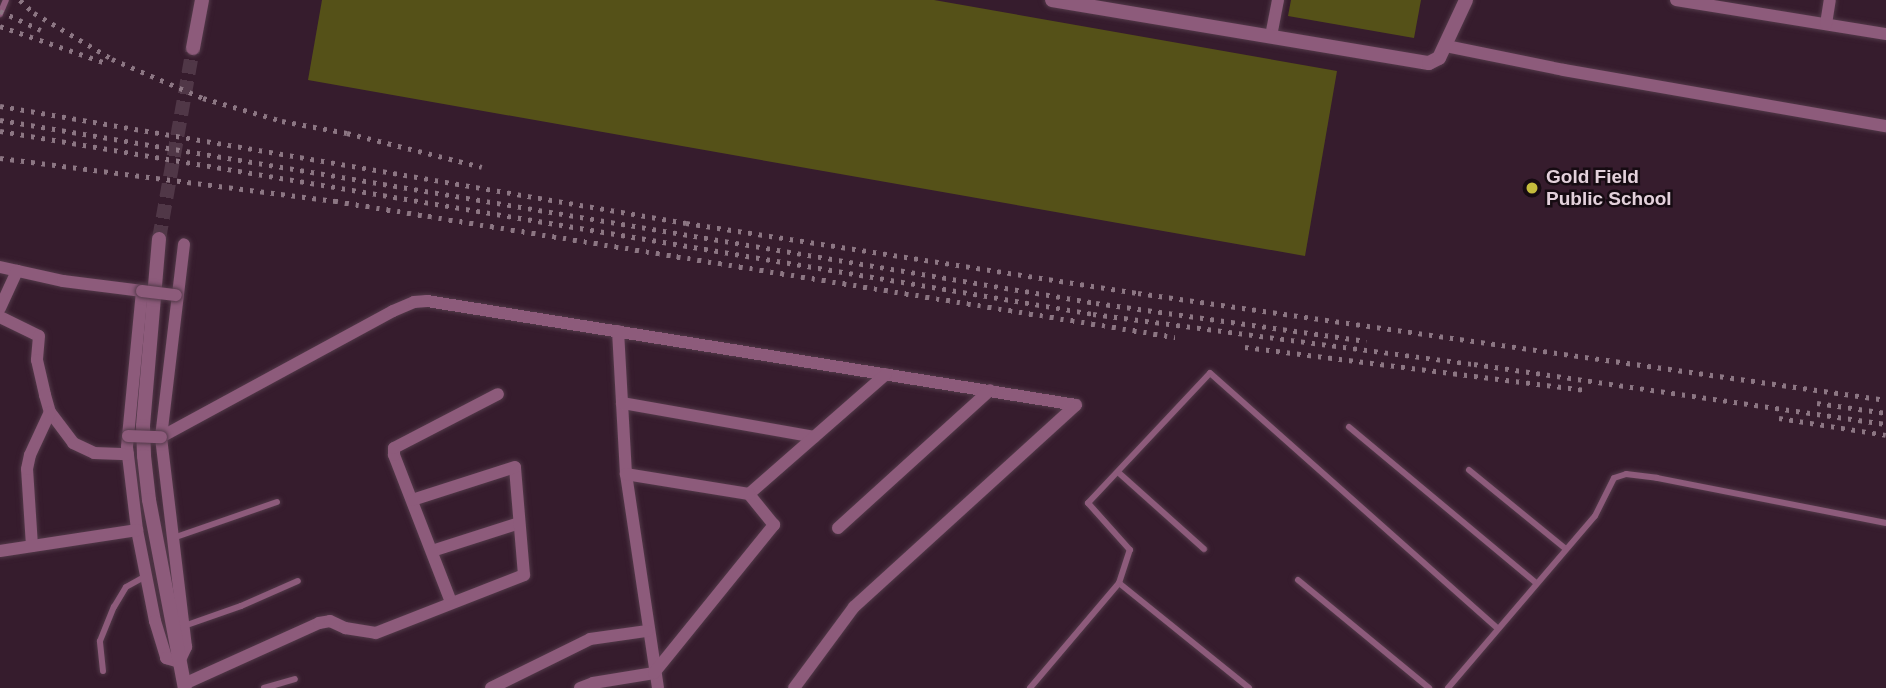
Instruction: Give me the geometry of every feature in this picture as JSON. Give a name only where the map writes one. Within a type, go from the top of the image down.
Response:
[{"type":"street","points":[[193,48],[202,0]]},
{"type":"street","points":[[1052,0],[1429,63],[1439,58],[1466,0]]},
{"type":"street","points":[[1271,36],[1278,0]]},
{"type":"street","points":[[1454,0],[1458,15]]},
{"type":"street","points":[[1676,0],[1886,34]]},
{"type":"street","points":[[1826,24],[1830,0]]},
{"type":"street","points":[[1446,46],[1564,70],[1886,126]]},
{"type":"street","points":[[159,239],[143,426],[144,456],[149,500],[184,686],[318,623],[330,621],[345,628],[376,633],[524,575],[515,467],[412,500]]},
{"type":"street","points":[[179,663],[186,647],[161,437],[184,244]]},
{"type":"street","points":[[0,267],[63,281],[176,295]]},
{"type":"street","points":[[0,308],[17,271]]},
{"type":"street","points":[[142,291],[128,454],[137,530],[166,658],[179,663]]},
{"type":"street","points":[[128,436],[161,437],[220,403],[414,302],[618,331],[1076,405],[854,607],[794,688]]},
{"type":"street","points":[[0,317],[39,336],[38,372],[50,412],[73,443],[94,453],[128,454]]},
{"type":"street","points":[[618,331],[626,474],[657,688]]},
{"type":"street","points":[[749,494],[886,374]]},
{"type":"street","points":[[838,528],[990,390]]},
{"type":"street","points":[[450,602],[394,455],[394,448],[498,394]]},
{"type":"street","points":[[622,403],[814,437]]},
{"type":"street","points":[[32,545],[27,469],[30,455],[50,412]]},
{"type":"street","points":[[580,688],[593,683],[654,673],[774,525],[749,494],[626,474]]},
{"type":"street","points":[[432,551],[519,523]]},
{"type":"street","points":[[0,551],[137,530]]},
{"type":"street","points":[[491,688],[590,639],[647,631]]},
{"type":"lane","points":[[0,14],[6,0]]},
{"type":"lane","points":[[1030,688],[1119,583],[1130,550],[1088,503],[1210,373],[1497,628]]},
{"type":"lane","points":[[1349,427],[1536,583]]},
{"type":"lane","points":[[1469,470],[1566,549]]},
{"type":"lane","points":[[1119,473],[1203,549]]},
{"type":"lane","points":[[1448,688],[1595,516],[1614,478],[1626,474],[1886,523]]},
{"type":"lane","points":[[172,538],[277,502]]},
{"type":"lane","points":[[103,671],[100,641],[114,607],[127,587],[146,576]]},
{"type":"lane","points":[[184,626],[241,606],[298,580]]},
{"type":"lane","points":[[1298,580],[1429,688]]},
{"type":"lane","points":[[1119,583],[1249,688]]},
{"type":"lane","points":[[264,688],[295,679]]},
{"type":"shaded area","points":[[322,0],[934,0],[1337,71],[1305,256],[308,80]]},
{"type":"shaded area","points":[[1291,0],[1421,0],[1414,38],[1288,16]]},
{"type":"tunnel","points":[[159,239],[193,48]]},
{"type":"railway","points":[[20,0],[34,13],[112,59],[203,98],[282,121],[347,133],[482,167]]},
{"type":"railway","points":[[0,11],[41,30]]},
{"type":"railway","points":[[0,26],[106,63]]},
{"type":"railway","points":[[0,106],[686,223],[1138,293],[1886,400]]},
{"type":"railway","points":[[0,120],[1096,303],[1366,341]]},
{"type":"railway","points":[[0,131],[1093,314],[1474,364],[1886,424]]},
{"type":"railway","points":[[0,158],[335,201],[1175,337]]},
{"type":"railway","points":[[1245,347],[1585,390]]},
{"type":"railway","points":[[1817,403],[1886,413]]},
{"type":"railway","points":[[1779,418],[1886,435]]},
{"type":"place","name":"Gold Field Public School","points":[[1532,188]]}]
